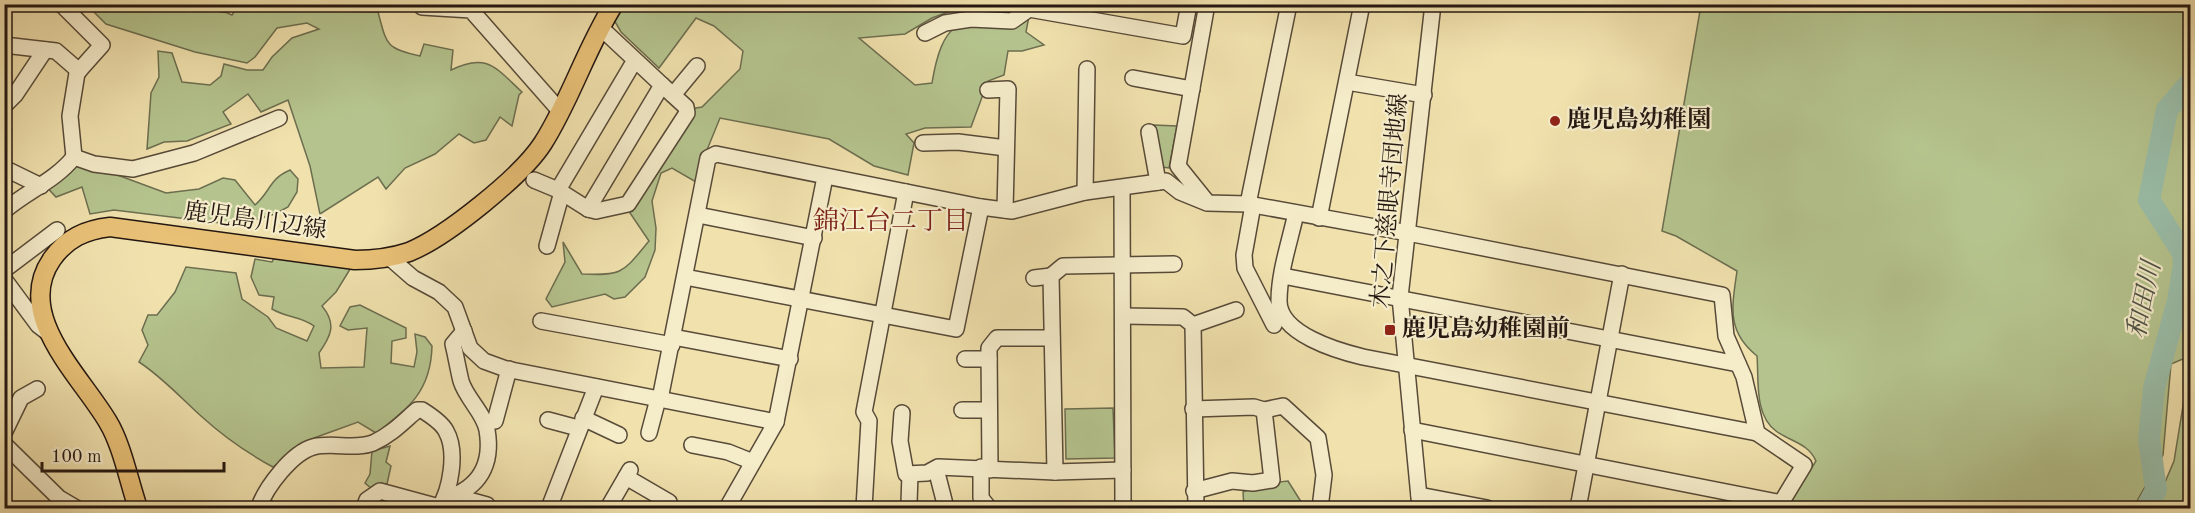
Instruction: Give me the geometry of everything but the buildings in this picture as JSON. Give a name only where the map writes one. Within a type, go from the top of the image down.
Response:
[{"type":"main road","name":"鹿児島川辺線","points":[[138,508],[109,423],[51,335],[40,298],[43,274],[66,243],[80,233],[94,229],[127,228],[355,260],[389,257],[416,249],[439,236],[494,193],[537,153],[612,5]]},
{"type":"street","points":[[4,211],[20,197],[60,174],[74,157],[70,116],[79,71],[102,45],[61,4]]},
{"type":"street","points":[[925,33],[945,23],[971,19],[1012,21],[1030,7],[1183,36],[1189,4]]},
{"type":"street","points":[[1207,4],[1178,166],[1208,203]]},
{"type":"street","points":[[1274,325],[1245,268],[1244,255],[1250,205],[1289,4]]},
{"type":"street","points":[[1319,218],[1362,4]]},
{"type":"street","name":"木之下慈眼寺団地線","points":[[1419,502],[1400,297],[1433,4]]},
{"type":"street","points":[[422,7],[471,10],[560,111]]},
{"type":"street","points":[[534,180],[560,191],[588,209],[596,211],[628,204],[687,113],[686,107],[601,28]]},
{"type":"street","points":[[4,45],[56,51],[79,71]]},
{"type":"street","points":[[4,106],[15,95],[45,50]]},
{"type":"street","points":[[547,246],[560,191],[635,60]]},
{"type":"street","points":[[588,209],[668,90],[697,66]]},
{"type":"street","points":[[1085,192],[1087,69]]},
{"type":"street","points":[[1133,78],[1192,89]]},
{"type":"street","points":[[1347,82],[1424,96]]},
{"type":"street","points":[[988,90],[1008,89],[1005,210]]},
{"type":"street","points":[[74,157],[93,164],[133,169],[194,153],[279,118]]},
{"type":"street","points":[[1149,132],[1158,182]]},
{"type":"street","points":[[923,143],[958,142],[1006,148]]},
{"type":"street","points":[[649,433],[672,341],[708,158],[716,154],[825,177],[1012,211],[1085,192],[1166,181],[1180,192],[1208,203],[1250,205],[1408,233],[1722,295],[1726,336],[1738,364],[1757,433]]},
{"type":"street","points":[[4,168],[41,186]]},
{"type":"street","points":[[728,508],[776,422],[825,177]]},
{"type":"street","points":[[1122,188],[1123,508]]},
{"type":"street","points":[[864,508],[869,421],[864,412],[906,192]]},
{"type":"street","points":[[685,277],[956,329],[981,207]]},
{"type":"street","points":[[1296,213],[1279,303],[1286,318],[1297,332],[1343,352],[1757,433],[1804,465],[1780,506],[1588,464],[1412,430]]},
{"type":"street","points":[[698,215],[814,238]]},
{"type":"street","points":[[4,270],[57,230]]},
{"type":"street","points":[[389,257],[455,307],[470,348],[484,361],[509,369],[776,422]]},
{"type":"street","points":[[1034,278],[1052,276],[1064,266],[1174,264]]},
{"type":"street","points":[[1578,508],[1622,274]]},
{"type":"street","points":[[1052,276],[1055,472]]},
{"type":"street","points":[[1283,276],[1738,364]]},
{"type":"street","points":[[4,279],[38,325],[51,335]]},
{"type":"street","points":[[1193,325],[1236,310]]},
{"type":"street","points":[[1123,316],[1183,317],[1193,325]]},
{"type":"street","points":[[542,321],[790,359]]},
{"type":"street","points":[[1193,325],[1196,508]]},
{"type":"street","points":[[445,502],[463,493],[481,477],[486,453],[487,429],[461,382],[453,344],[464,331]]},
{"type":"street","points":[[989,508],[981,498],[989,410],[989,348],[997,338],[1052,338]]},
{"type":"street","points":[[965,359],[989,359]]},
{"type":"street","points":[[495,421],[509,369]]},
{"type":"street","points":[[549,508],[596,387]]},
{"type":"street","points":[[4,433],[21,398],[37,389]]},
{"type":"street","points":[[1193,409],[1254,407],[1264,410],[1283,406],[1318,438],[1324,475],[1320,508]]},
{"type":"street","points":[[268,508],[259,507],[263,494],[287,465],[312,447],[371,444],[394,432],[417,410],[422,410],[446,430],[451,446],[445,502]]},
{"type":"street","points":[[962,410],[989,410]]},
{"type":"street","points":[[1194,491],[1232,481],[1253,483],[1272,480],[1264,410]]},
{"type":"street","points":[[902,414],[899,426],[901,457],[906,474],[927,473],[936,469],[1055,472],[1123,470]]},
{"type":"street","points":[[548,420],[581,423],[619,435]]},
{"type":"street","points":[[4,444],[56,503],[76,508]]},
{"type":"street","points":[[692,445],[728,452],[753,462]]},
{"type":"street","points":[[936,469],[946,508]]},
{"type":"street","points":[[608,508],[628,473],[669,502]]},
{"type":"street","points":[[909,503],[910,474]]},
{"type":"street","points":[[364,508],[367,500],[380,491],[445,502],[487,505],[486,508]]},
{"type":"street","points":[[1419,502],[1487,508]]},
{"type":"green space","points":[[87,5],[209,5],[232,15],[239,5],[342,5],[342,11],[378,12],[383,32],[394,47],[420,56],[424,44],[453,50],[451,70],[474,62],[490,65],[522,92],[519,95],[512,126],[500,117],[486,140],[474,143],[459,134],[435,154],[405,168],[386,189],[378,177],[320,214],[310,166],[288,100],[261,112],[248,94],[223,112],[231,124],[187,141],[164,142],[147,149],[151,93],[159,77],[158,51],[172,53],[182,82],[210,85],[221,76],[224,64],[247,70],[263,70],[272,57],[292,38],[319,29],[307,23],[277,28],[255,57],[247,63],[195,52],[106,24]]},
{"type":"green space","points":[[623,5],[967,5],[932,18],[905,34],[859,38],[915,85],[932,83],[943,42],[951,31],[974,18],[1030,11],[1026,32],[1044,45],[1022,51],[1008,51],[1004,75],[988,81],[971,127],[925,128],[906,134],[914,143],[908,175],[874,166],[829,139],[720,118],[700,167],[703,186],[672,168],[661,173],[652,201],[656,228],[655,250],[645,277],[625,297],[614,299],[605,294],[552,307],[546,299],[565,262],[563,242],[582,274],[607,274],[622,270],[649,241],[628,210],[690,109],[702,107],[740,69],[743,51],[714,26],[696,18],[659,68],[621,32],[614,20]]},
{"type":"green space","points":[[1701,5],[2190,5],[2190,356],[2171,364],[2163,455],[2133,508],[1787,508],[1816,461],[1804,446],[1776,431],[1764,416],[1759,396],[1757,356],[1740,337],[1733,318],[1737,271],[1676,236],[1662,231]]},
{"type":"green space","points":[[1153,125],[1177,126],[1169,168],[1162,167]]},
{"type":"green space","points":[[68,164],[104,170],[166,193],[199,189],[223,178],[235,180],[255,205],[278,177],[290,170],[298,179],[297,192],[288,207],[275,214],[237,225],[114,210],[90,214],[82,187],[56,197],[42,182]]},
{"type":"green space","points":[[275,256],[352,266],[336,292],[322,306],[330,319],[331,330],[319,353],[321,368],[364,367],[367,328],[348,330],[340,326],[350,307],[360,305],[406,328],[406,338],[392,341],[391,363],[414,367],[417,352],[415,334],[425,337],[432,346],[428,375],[423,386],[408,406],[388,424],[376,433],[358,422],[314,438],[273,467],[218,430],[139,362],[148,345],[142,330],[148,315],[157,315],[175,292],[186,267],[236,273],[242,299],[268,317],[276,328],[307,341],[314,326],[304,320],[272,309],[274,297],[259,295],[251,277],[255,259],[272,262]]},
{"type":"green space","points":[[2190,363],[2190,508],[2154,508],[2174,461]]},
{"type":"green space","points":[[1113,408],[1115,458],[1066,459],[1065,409]]},
{"type":"green space","points":[[390,446],[386,462],[391,466],[387,484],[372,489],[365,483],[370,474],[372,451]]},
{"type":"green space","points":[[1288,481],[1305,508],[1244,508],[1243,492],[1261,484]]},
{"type":"waterway","name":"和田川","points":[[2147,508],[2156,490],[2149,439],[2154,388],[2178,301],[2184,264],[2183,253],[2149,200],[2167,110],[2190,83]]},
{"type":"place","name":"鹿児島幼稚園","points":[[1555,121]]},
{"type":"place","name":"鹿児島幼稚園前","points":[[1390,330]]},
{"type":"district","name":"錦江台二丁目","points":[[891,222]]}]
